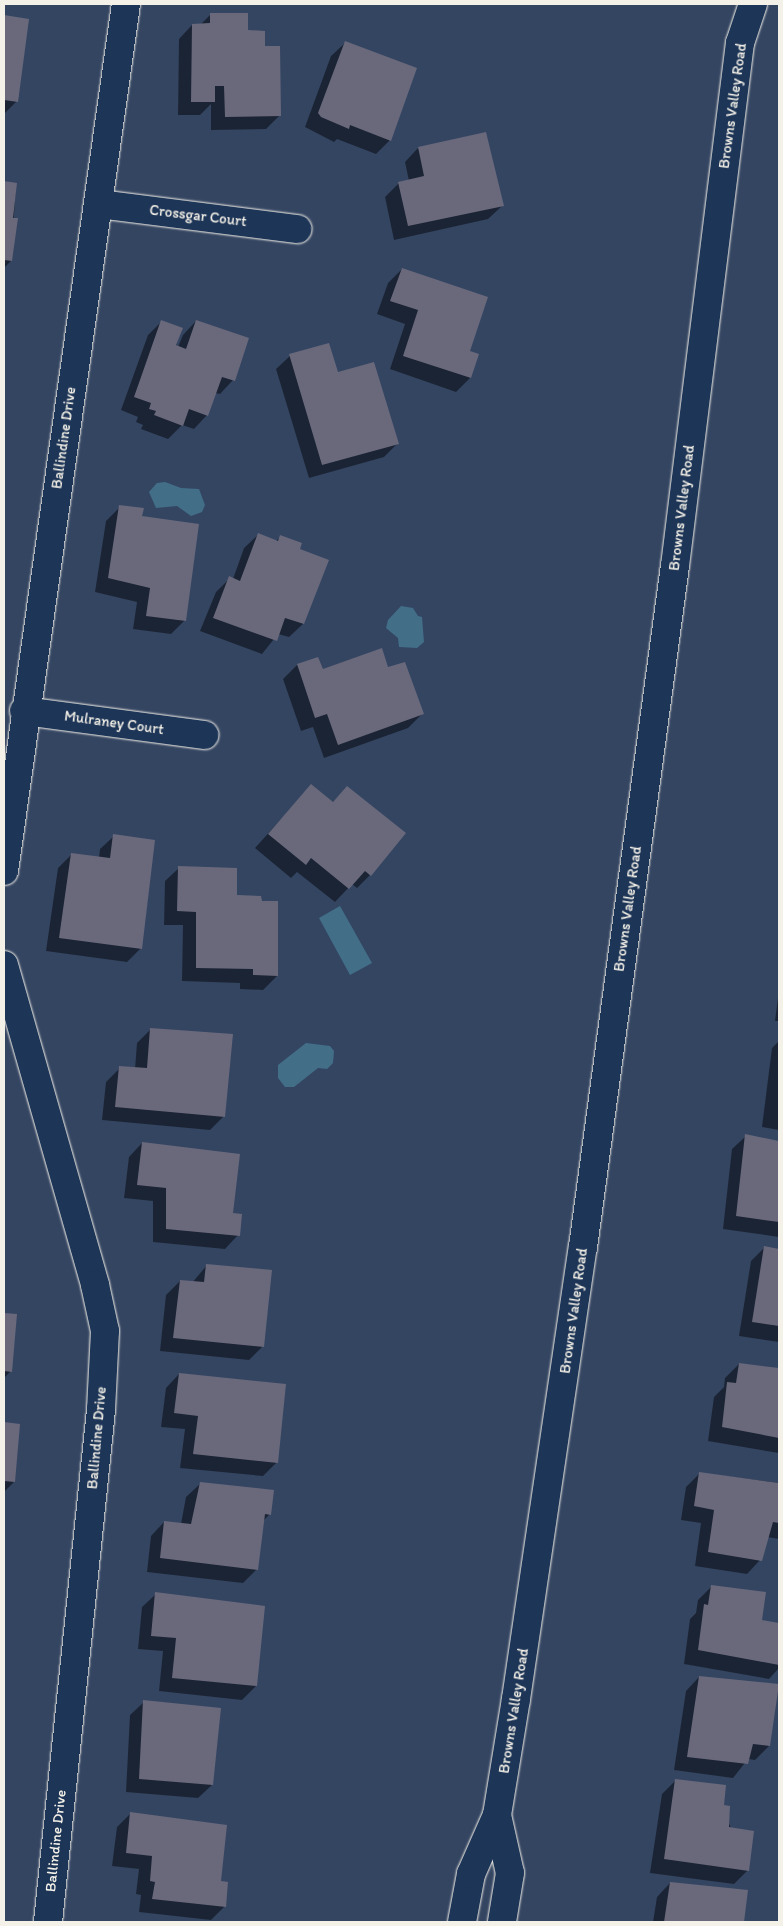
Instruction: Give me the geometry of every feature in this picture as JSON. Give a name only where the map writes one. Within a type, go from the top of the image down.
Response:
[{"type":"street","name":"Ballindine Drive","points":[[4,872],[24,711],[99,204],[126,4]]},
{"type":"street","name":"Browns Valley Road","points":[[464,1913],[471,1874],[497,1815],[584,1237],[675,566],[740,43],[753,4]]},
{"type":"street","name":"Crossgar Court","points":[[99,204],[297,229]]},
{"type":"street","name":"Mulraney Court","points":[[24,711],[204,735]]},
{"type":"street","name":"Ballindine Drive","points":[[4,965],[95,1285],[105,1331],[101,1410],[48,1922]]},
{"type":"street","name":"Browns Valley Road","points":[[497,1815],[510,1872],[502,1922]]},
{"type":"street","points":[[446,1922],[464,1913]]},
{"type":"water","points":[[165,482],[181,488],[199,489],[205,505],[202,512],[191,516],[177,506],[156,508],[149,492],[157,483]]},
{"type":"water","points":[[401,606],[413,608],[418,616],[422,617],[424,642],[417,648],[399,647],[398,638],[386,628],[388,620]]},
{"type":"water","points":[[340,906],[372,963],[350,975],[319,918]]},
{"type":"water","points":[[306,1043],[330,1046],[334,1051],[333,1063],[327,1069],[318,1068],[294,1087],[285,1087],[278,1078],[278,1065]]},
{"type":"building","points":[[210,13],[248,13],[248,30],[265,31],[265,46],[280,46],[281,116],[225,117],[224,86],[215,86],[215,102],[191,102],[192,24],[210,23]]},
{"type":"building","points":[[4,15],[29,19],[18,102],[4,100]]},
{"type":"building","points":[[345,41],[417,68],[391,141],[350,125],[349,129],[321,117],[318,113]]},
{"type":"building","points":[[486,132],[504,206],[408,226],[398,182],[424,176],[418,147]]},
{"type":"building","points":[[4,181],[17,183],[13,218],[18,218],[12,261],[4,260]]},
{"type":"building","points":[[402,268],[488,297],[470,351],[479,354],[471,378],[403,356],[418,310],[390,301]]},
{"type":"building","points":[[161,320],[183,328],[176,345],[186,349],[196,320],[249,338],[235,381],[222,377],[208,416],[189,409],[183,426],[154,415],[156,411],[149,409],[151,403],[134,397]]},
{"type":"building","points":[[329,343],[338,372],[374,362],[399,444],[322,465],[289,354]]},
{"type":"building","points":[[119,505],[144,508],[142,516],[199,524],[186,621],[146,616],[150,588],[108,578]]},
{"type":"building","points":[[258,533],[278,541],[280,535],[302,543],[300,549],[329,560],[304,624],[285,618],[277,641],[213,618],[229,576],[240,581]]},
{"type":"building","points":[[382,648],[388,667],[405,662],[424,714],[338,745],[327,714],[315,718],[297,664],[318,657],[323,669]]},
{"type":"building","points":[[311,784],[333,802],[347,786],[406,833],[371,876],[365,871],[349,889],[311,858],[306,865],[268,834]]},
{"type":"building","points":[[113,834],[155,840],[142,949],[59,938],[71,853],[110,858]]},
{"type":"building","points":[[178,866],[237,868],[237,895],[261,896],[262,901],[278,901],[278,976],[253,975],[253,969],[196,968],[196,912],[177,911]]},
{"type":"building","points":[[150,1028],[233,1034],[225,1117],[115,1107],[119,1066],[147,1068]]},
{"type":"building","points":[[745,1134],[779,1141],[779,1222],[736,1216]]},
{"type":"building","points":[[142,1142],[240,1154],[233,1213],[242,1214],[240,1236],[166,1229],[166,1188],[137,1185]]},
{"type":"building","points":[[764,1246],[779,1249],[779,1326],[752,1322]]},
{"type":"building","points":[[206,1264],[272,1270],[264,1347],[173,1338],[180,1280],[204,1282]]},
{"type":"building","points":[[4,1313],[17,1314],[12,1372],[4,1371]]},
{"type":"building","points":[[739,1363],[779,1368],[779,1438],[722,1427],[727,1382],[736,1383]]},
{"type":"building","points":[[179,1373],[286,1384],[278,1463],[193,1454],[198,1416],[174,1413]]},
{"type":"building","points":[[4,1422],[20,1424],[15,1482],[4,1481]]},
{"type":"building","points":[[699,1472],[779,1483],[779,1523],[773,1522],[762,1561],[708,1552],[714,1510],[694,1506]]},
{"type":"building","points":[[200,1482],[274,1490],[271,1515],[265,1514],[258,1570],[160,1558],[164,1521],[191,1524]]},
{"type":"building","points":[[711,1585],[766,1592],[762,1620],[779,1623],[779,1665],[698,1650],[704,1604],[708,1605]]},
{"type":"building","points":[[155,1592],[265,1606],[257,1686],[172,1678],[176,1638],[151,1636]]},
{"type":"building","points":[[699,1676],[779,1684],[770,1746],[753,1744],[748,1764],[687,1757]]},
{"type":"building","points":[[143,1700],[221,1708],[213,1785],[139,1779]]},
{"type":"building","points":[[675,1779],[726,1785],[724,1805],[730,1806],[729,1827],[754,1831],[749,1871],[664,1859]]},
{"type":"building","points":[[130,1812],[227,1825],[221,1881],[228,1882],[226,1907],[152,1899],[155,1882],[150,1881],[152,1856],[126,1853]]},
{"type":"building","points":[[670,1882],[748,1890],[744,1922],[664,1922]]}]
